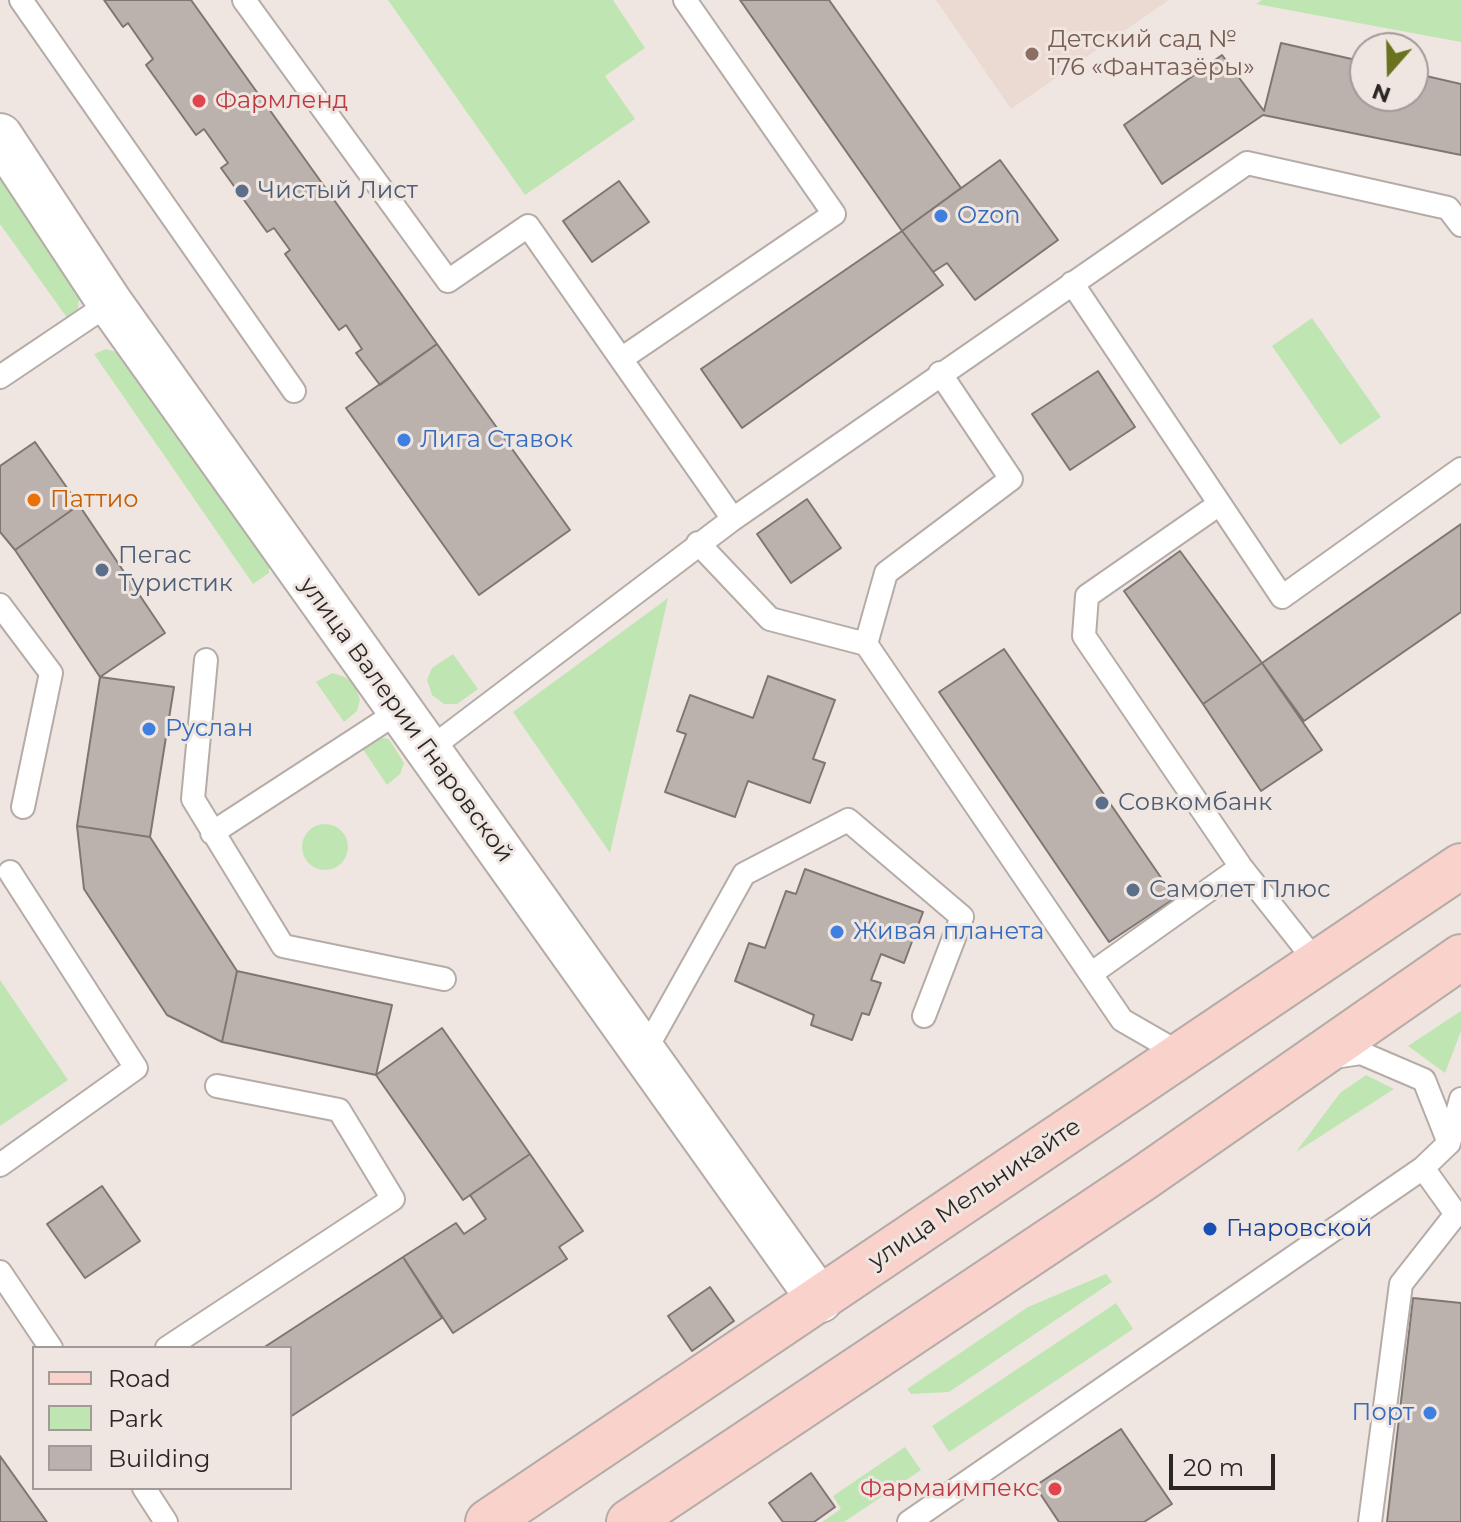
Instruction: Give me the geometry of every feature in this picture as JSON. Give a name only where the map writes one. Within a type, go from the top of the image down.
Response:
[{"type":"main road","name":"улица Мельникайте","points":[[488,1522],[1461,866]]},
{"type":"main road","points":[[629,1522],[1142,1179],[1461,957]]},
{"type":"street","name":"улица Валерии Гнаровской","points":[[0,136],[110,303],[398,712],[645,1051],[820,1300]]},
{"type":"lane","points":[[21,0],[294,391]]},
{"type":"lane","points":[[244,0],[448,281],[528,226],[733,519]]},
{"type":"lane","points":[[621,359],[834,214],[685,0]]},
{"type":"lane","points":[[427,751],[698,543],[1247,163],[1448,208],[1461,225]]},
{"type":"lane","points":[[1072,283],[1282,597],[1461,469]]},
{"type":"lane","points":[[0,377],[110,303]]},
{"type":"lane","points":[[866,644],[886,573],[1011,479],[940,373]]},
{"type":"lane","points":[[1218,505],[1087,596],[1084,636],[1241,867],[1317,963]]},
{"type":"lane","points":[[698,543],[770,619],[866,644],[1122,1020],[1181,1054]]},
{"type":"lane","points":[[0,605],[51,673],[23,807]]},
{"type":"lane","points":[[206,660],[193,799],[283,946],[444,979]]},
{"type":"lane","points":[[212,833],[398,712]]},
{"type":"lane","points":[[645,1051],[744,874],[848,820],[962,917],[924,1016]]},
{"type":"lane","points":[[1092,973],[1241,867]]},
{"type":"lane","points":[[0,1165],[136,1068],[10,872]]},
{"type":"lane","points":[[1310,1060],[1361,1053],[1424,1080],[1449,1143]]},
{"type":"lane","points":[[170,1346],[393,1199],[339,1110],[217,1086]]},
{"type":"lane","points":[[909,1522],[1423,1168],[1449,1143],[1461,1099]]},
{"type":"lane","points":[[1370,1522],[1401,1284],[1459,1214],[1423,1168]]},
{"type":"lane","points":[[0,1272],[50,1346]]},
{"type":"lane","points":[[145,1490],[166,1522]]},
{"type":"shaded area","name":"Детский сад № 176 «Фантазёры»","points":[[936,0],[1169,0],[1011,109]]},
{"type":"green space","points":[[388,0],[613,0],[645,48],[605,76],[635,119],[525,195]]},
{"type":"green space","points":[[1262,0],[1461,0],[1461,42],[1429,36],[1429,32],[1407,32],[1256,4]]},
{"type":"green space","points":[[0,175],[80,286],[78,310],[68,319],[0,224]]},
{"type":"green space","points":[[1312,318],[1381,417],[1340,445],[1272,346]]},
{"type":"green space","points":[[106,349],[127,355],[269,556],[269,573],[253,584],[94,354]]},
{"type":"green space","points":[[668,598],[610,853],[513,712]]},
{"type":"green space","points":[[453,654],[478,689],[457,704],[444,704],[432,695],[427,680],[432,668]]},
{"type":"green space","points":[[332,673],[345,677],[355,685],[360,700],[357,711],[344,722],[316,682]]},
{"type":"green space","points":[[375,736],[389,739],[404,763],[400,774],[387,785],[360,745]]},
{"type":"green space","points":[[325,824],[341,831],[348,847],[341,863],[325,870],[309,863],[302,847],[309,831]]},
{"type":"green space","points":[[0,980],[68,1080],[0,1126]]},
{"type":"green space","points":[[1461,1011],[1461,1031],[1445,1073],[1408,1046]]},
{"type":"green space","points":[[1366,1075],[1394,1089],[1296,1152],[1340,1093]]},
{"type":"green space","points":[[1106,1274],[1112,1282],[949,1392],[911,1394],[907,1389],[1028,1307]]},
{"type":"green space","points":[[1116,1303],[1133,1329],[949,1452],[932,1426]]},
{"type":"green space","points":[[905,1447],[921,1470],[844,1522],[822,1522],[841,1509],[833,1496]]},
{"type":"building","points":[[104,0],[191,0],[437,344],[380,385],[356,353],[362,349],[346,325],[339,330],[285,254],[290,250],[274,228],[267,232],[221,168],[228,163],[204,129],[196,135],[146,65],[153,59],[128,23],[123,27]]},
{"type":"building","points":[[740,0],[829,0],[961,188],[902,231]]},
{"type":"building","points":[[1281,43],[1349,58],[1349,112],[1429,112],[1429,77],[1461,84],[1461,155],[1263,115],[1162,184],[1124,125],[1222,55],[1264,111]]},
{"type":"building","points":[[1000,160],[1058,240],[975,300],[947,263],[933,272],[902,231]]},
{"type":"building","points":[[619,181],[649,222],[592,262],[563,221]]},
{"type":"building","points":[[902,231],[943,285],[742,428],[701,369]]},
{"type":"building","points":[[437,344],[570,530],[479,595],[346,408]]},
{"type":"building","points":[[1098,371],[1135,427],[1070,470],[1032,414]]},
{"type":"building","points":[[35,442],[79,505],[15,550],[0,532],[0,466]]},
{"type":"building","points":[[807,499],[841,548],[791,583],[757,534]]},
{"type":"building","points":[[79,505],[165,633],[100,677],[15,550]]},
{"type":"building","points":[[1461,524],[1461,612],[1304,721],[1262,663]]},
{"type":"building","points":[[1180,551],[1262,663],[1203,704],[1124,591]]},
{"type":"building","points":[[1004,649],[1175,898],[1109,942],[939,692]]},
{"type":"building","points":[[1262,663],[1322,750],[1261,791],[1203,704]]},
{"type":"building","points":[[768,676],[835,700],[813,759],[825,763],[810,803],[748,781],[735,817],[665,792],[686,734],[677,731],[690,695],[753,718]]},
{"type":"building","points":[[100,677],[174,687],[150,837],[77,826]]},
{"type":"building","points":[[77,826],[150,837],[237,971],[222,1042],[167,1015],[84,889]]},
{"type":"building","points":[[805,869],[923,912],[904,963],[881,954],[871,980],[881,983],[869,1015],[862,1013],[852,1040],[811,1025],[814,1015],[735,981],[749,943],[765,948],[786,891],[796,894]]},
{"type":"building","points":[[237,971],[392,1005],[376,1075],[222,1042]]},
{"type":"building","points":[[442,1028],[530,1154],[463,1200],[376,1075]]},
{"type":"building","points":[[530,1154],[583,1231],[559,1247],[567,1259],[453,1333],[403,1257],[456,1223],[464,1234],[486,1219],[470,1195]]},
{"type":"building","points":[[102,1186],[140,1241],[85,1278],[47,1224]]},
{"type":"building","points":[[403,1257],[442,1318],[292,1416],[292,1346],[266,1346]]},
{"type":"building","points":[[710,1287],[734,1321],[692,1351],[668,1316]]},
{"type":"building","name":"Порт","points":[[1413,1298],[1461,1303],[1461,1522],[1387,1522]]},
{"type":"building","points":[[1121,1429],[1172,1504],[1144,1522],[1059,1522],[1035,1486]]},
{"type":"building","points":[[0,1456],[47,1522],[0,1522]]},
{"type":"building","points":[[811,1473],[835,1507],[814,1522],[783,1522],[769,1503]]},
{"type":"place","name":"Детский сад № 176 «Фантазёры»","points":[[1032,54]]},
{"type":"place","name":"Фармленд","points":[[199,101]]},
{"type":"place","name":"Чистый Лист","points":[[242,191]]},
{"type":"place","name":"Ozon","points":[[941,216]]},
{"type":"place","name":"Лига Ставок","points":[[404,440]]},
{"type":"place","name":"Паттио","points":[[34,500]]},
{"type":"place","name":"Пегас Туристик","points":[[102,570]]},
{"type":"place","name":"Руслан","points":[[149,729]]},
{"type":"place","name":"Совкомбанк","points":[[1102,803]]},
{"type":"place","name":"Самолет Плюс","points":[[1133,890]]},
{"type":"place","name":"Живая планета","points":[[837,932]]},
{"type":"place","name":"Гнаровской","points":[[1210,1229]]},
{"type":"place","name":"Порт","points":[[1430,1413]]},
{"type":"place","name":"Фармаимпекс","points":[[1055,1489]]}]
